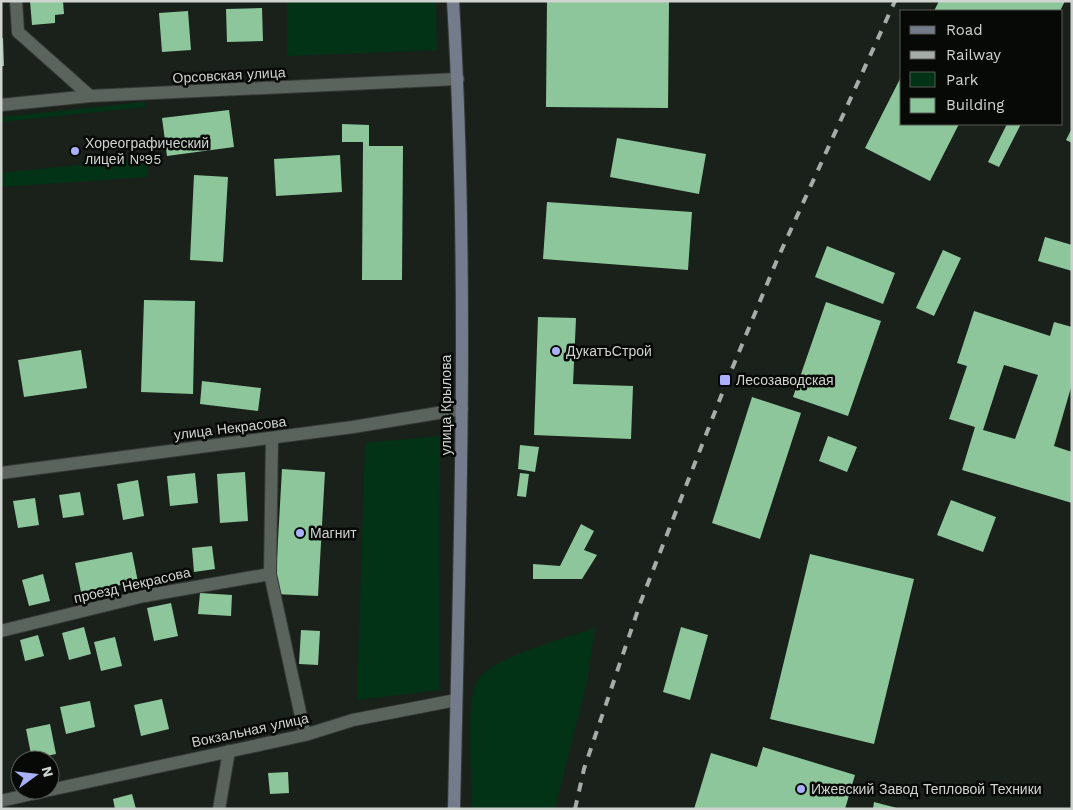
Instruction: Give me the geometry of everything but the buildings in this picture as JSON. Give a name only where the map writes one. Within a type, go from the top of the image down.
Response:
[{"type":"main road","name":"улица Крылова","points":[[453,1],[458,80],[462,408],[454,809]]},
{"type":"street","points":[[16,1],[18,32],[90,96]]},
{"type":"street","name":"Орсовская улица","points":[[1,105],[90,96],[458,80]]},
{"type":"street","name":"улица Некрасова","points":[[1,473],[272,438],[462,408]]},
{"type":"street","points":[[272,438],[270,574],[305,735]]},
{"type":"street","name":"проезд Некрасова","points":[[1,631],[144,596],[270,574]]},
{"type":"street","name":"Вокзальная улица","points":[[60,788],[305,735],[353,720],[456,700]]},
{"type":"street","points":[[219,809],[229,751]]},
{"type":"green space","points":[[287,1],[436,1],[437,50],[287,56]]},
{"type":"green space","points":[[145,102],[145,107],[1,122],[1,117]]},
{"type":"green space","points":[[147,158],[148,177],[1,187],[1,173]]},
{"type":"green space","points":[[440,436],[439,690],[357,700],[365,443]]},
{"type":"green space","points":[[595,628],[587,682],[555,809],[472,809],[470,725],[476,683],[483,674],[512,657]]},
{"type":"railway","points":[[575,809],[584,769],[641,601],[727,381],[777,260],[895,1]]},
{"type":"place","name":"Хореографический лицей №95","points":[[75,151]]},
{"type":"place","name":"ДукатъСтрой","points":[[556,351]]},
{"type":"place","name":"Лесозаводская","points":[[725,380]]},
{"type":"place","name":"Магнит","points":[[300,533]]},
{"type":"place","name":"Ижевский Завод Тепловой Техники","points":[[801,789]]}]
